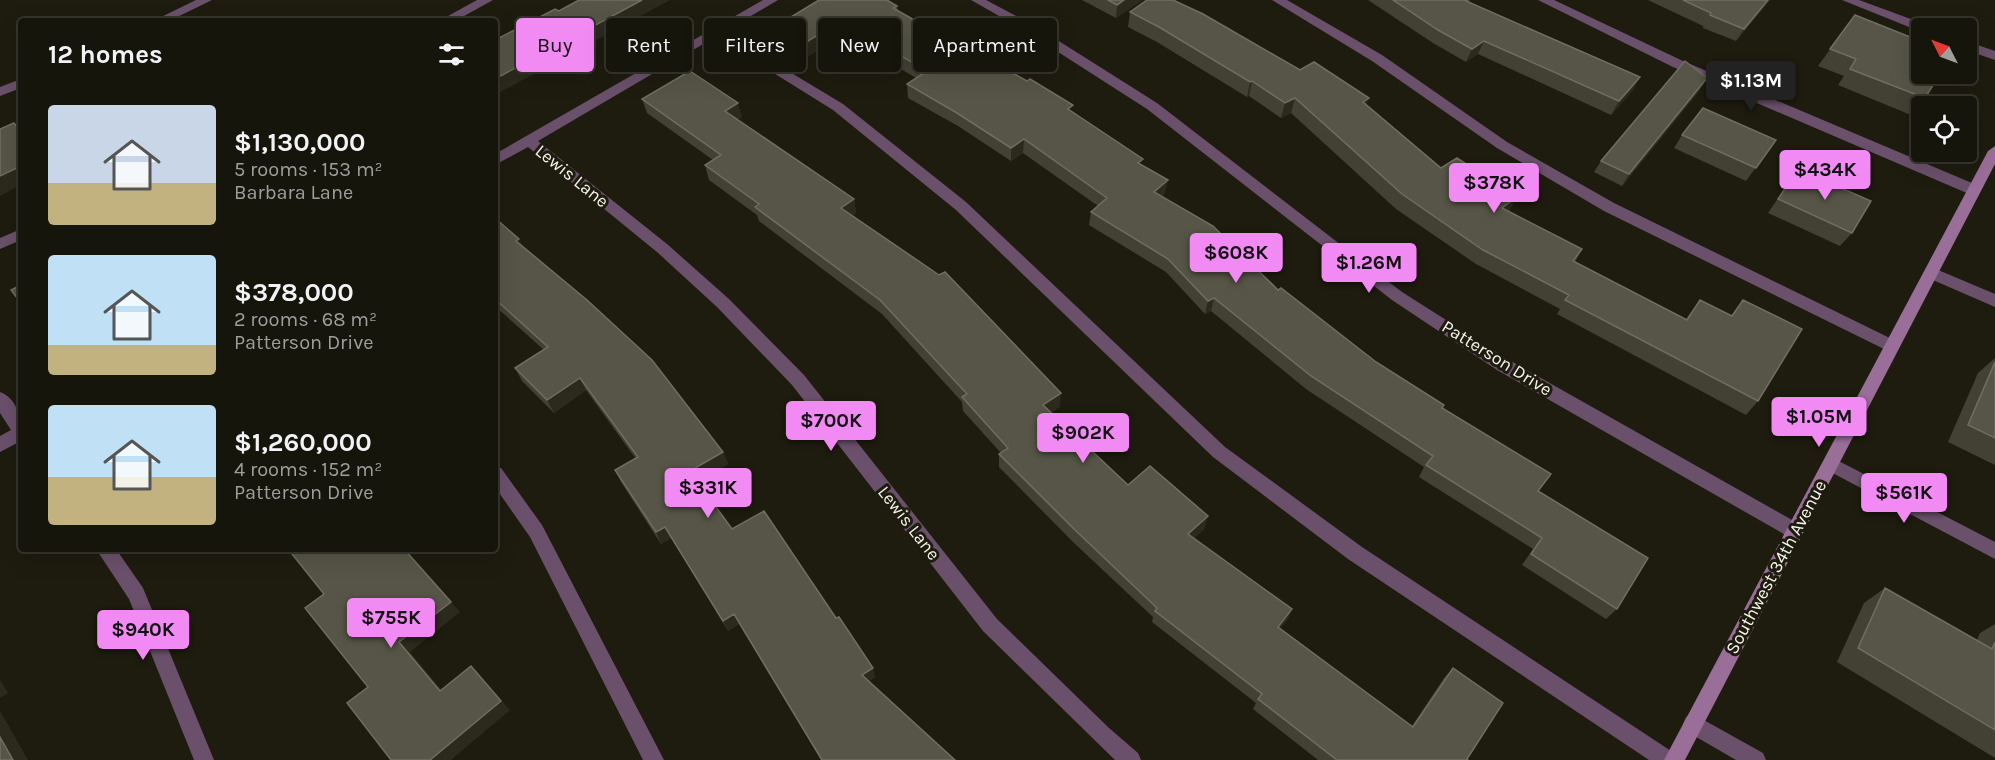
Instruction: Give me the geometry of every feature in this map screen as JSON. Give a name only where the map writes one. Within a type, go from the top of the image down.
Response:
[{"type":"main road","name":"Southwest 34th Avenue","points":[[1674,760],[1995,151]]},
{"type":"street","points":[[166,18],[206,0]]},
{"type":"street","points":[[451,18],[487,0]]},
{"type":"street","points":[[741,18],[772,0]]},
{"type":"street","name":"Patterson Drive","points":[[977,0],[1032,29],[1152,106],[1397,296],[1503,365],[1795,531]]},
{"type":"street","points":[[1278,0],[1377,58],[1502,145],[1608,207],[1892,346]]},
{"type":"street","points":[[1544,0],[1678,64],[1974,190]]},
{"type":"street","points":[[1848,0],[1911,24]]},
{"type":"street","points":[[498,158],[704,40]]},
{"type":"street","points":[[1977,49],[1995,56]]},
{"type":"street","points":[[782,72],[838,107],[961,206],[1219,452],[1355,553],[1668,760]]},
{"type":"street","points":[[0,92],[18,83]]},
{"type":"street","name":"Lewis Lane","points":[[529,141],[670,256],[723,303],[798,380],[990,625],[1102,735],[1131,760]]},
{"type":"street","points":[[0,244],[18,235]]},
{"type":"street","points":[[1931,273],[1995,301]]},
{"type":"street","points":[[0,399],[18,427]]},
{"type":"street","points":[[0,445],[18,434]]},
{"type":"street","points":[[1831,464],[1995,551]]},
{"type":"street","points":[[498,477],[536,531],[654,760]]},
{"type":"street","points":[[107,552],[136,594],[204,760]]},
{"type":"street","points":[[1693,724],[1755,760]]},
{"type":"building","points":[[579,0],[642,0],[594,26],[594,18],[538,18],[555,9],[559,11]]},
{"type":"building","points":[[819,0],[887,0],[897,6],[893,8],[913,19],[913,63],[901,56],[901,18],[818,18],[818,35],[806,42],[806,18],[789,18]]},
{"type":"building","points":[[1108,0],[1124,0],[1117,5]]},
{"type":"building","points":[[1147,0],[1173,0],[1203,14],[1300,70],[1314,62],[1369,98],[1363,102],[1441,168],[1457,158],[1517,197],[1502,208],[1582,249],[1573,261],[1687,320],[1700,300],[1732,316],[1743,300],[1802,329],[1758,401],[1565,300],[1569,295],[1483,250],[1402,194],[1295,98],[1285,103],[1252,81],[1250,82],[1130,12]]},
{"type":"building","points":[[1393,0],[1467,0],[1640,77],[1619,101],[1484,41],[1472,49]]},
{"type":"building","points":[[1683,0],[1768,0],[1744,29],[1710,15],[1711,13]]},
{"type":"building","points":[[1855,15],[1910,37],[1911,35],[1911,84],[1934,84],[1926,96],[1920,96],[1850,69],[1856,59],[1830,49]]},
{"type":"building","points":[[516,29],[516,68],[498,77],[498,38]]},
{"type":"building","points":[[1685,61],[1707,78],[1629,174],[1601,161]]},
{"type":"building","points":[[692,72],[738,103],[725,111],[854,199],[841,208],[939,275],[945,272],[1061,393],[1043,405],[1128,485],[1150,466],[1208,516],[1188,534],[1292,609],[1278,627],[1413,727],[1453,668],[1503,703],[1468,760],[1337,760],[1258,699],[1262,694],[1155,611],[1157,608],[999,454],[1008,448],[962,397],[967,394],[880,300],[755,207],[759,204],[705,165],[721,155],[642,99]]},
{"type":"building","points":[[925,72],[1011,72],[1027,81],[1030,79],[1073,105],[1068,109],[1143,159],[1138,163],[1168,180],[1154,192],[1213,226],[1278,290],[1281,288],[1376,362],[1444,405],[1442,408],[1551,474],[1538,491],[1648,558],[1617,609],[1531,554],[1542,538],[1426,465],[1433,456],[1311,376],[1214,298],[1208,301],[1168,259],[1091,212],[1107,198],[1024,139],[1011,148],[907,84]]},
{"type":"building","points":[[1703,108],[1776,140],[1756,168],[1682,135]]},
{"type":"building","points":[[14,123],[18,128],[18,167],[0,176],[0,129]]},
{"type":"building","points":[[1798,169],[1871,201],[1852,233],[1778,199]]},
{"type":"building","points":[[498,221],[519,239],[516,241],[587,300],[652,360],[723,452],[690,471],[732,529],[764,511],[836,618],[839,617],[873,668],[862,675],[955,760],[822,760],[734,614],[723,621],[665,527],[656,532],[615,470],[638,457],[580,378],[547,400],[515,368],[548,347],[498,302]]},
{"type":"building","points":[[18,286],[18,299],[11,290]]},
{"type":"building","points":[[1995,362],[1995,438],[1968,425]]},
{"type":"building","points":[[290,552],[407,552],[451,602],[399,642],[440,691],[471,666],[501,701],[430,760],[391,760],[347,703],[368,687],[305,608],[324,594]]},
{"type":"building","points":[[1885,588],[1992,649],[1995,642],[1995,730],[1858,648]]},
{"type":"building","points":[[0,737],[13,760],[0,760]]}]
